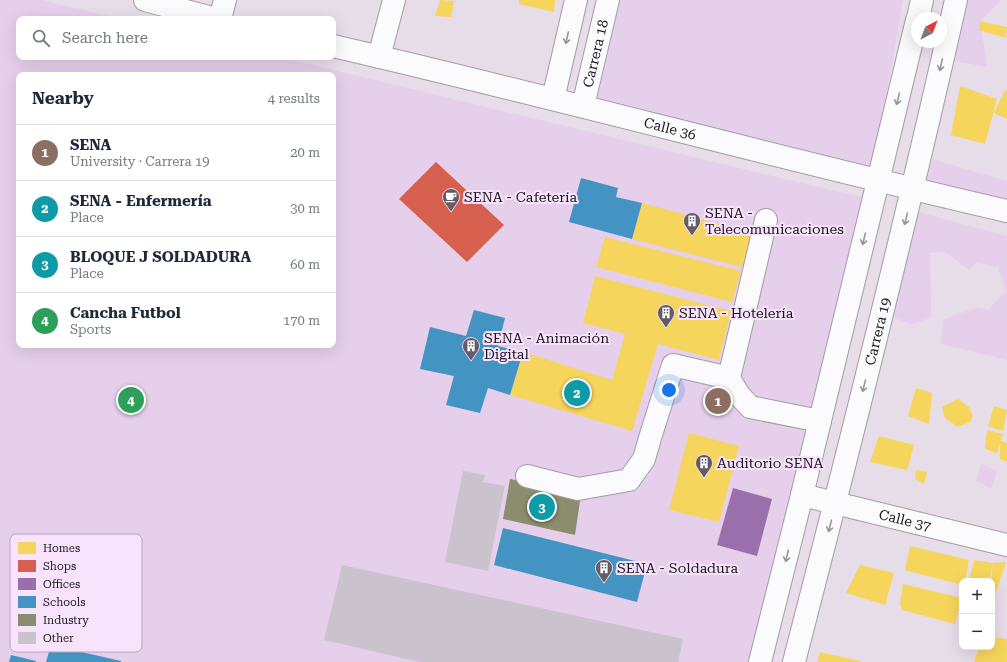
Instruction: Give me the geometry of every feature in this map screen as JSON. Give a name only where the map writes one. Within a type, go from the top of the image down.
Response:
[{"type":"street","points":[[145,0],[205,16]]},
{"type":"street","points":[[221,16],[225,0]]},
{"type":"street","points":[[379,57],[394,0]]},
{"type":"street","points":[[553,99],[576,0]]},
{"type":"street","name":"Carrera 18","points":[[583,106],[608,0]]},
{"type":"street","points":[[919,12],[922,0]]},
{"type":"street","name":"Carrera 19","points":[[794,662],[913,189],[956,0]]},
{"type":"street","points":[[760,662],[911,44]]},
{"type":"street","name":"Calle 36","points":[[336,47],[1007,211]]},
{"type":"street","points":[[766,220],[729,378],[739,395],[750,407],[820,421]]},
{"type":"street","points":[[527,476],[578,489],[629,480],[644,459],[673,365],[729,378]]},
{"type":"street","name":"Calle 37","points":[[802,495],[1007,546]]},
{"type":"shaded area","points":[[0,0],[42,0],[109,16],[16,16],[16,60],[291,60],[864,198],[750,662],[0,662]]},
{"type":"shaded area","points":[[621,0],[903,0],[873,171],[596,103]]},
{"type":"shaded area","points":[[968,0],[1001,0],[980,21],[987,67],[955,61]]},
{"type":"shaded area","points":[[932,159],[1007,181],[1007,208],[925,185]]},
{"type":"shaded area","points":[[911,210],[1007,236],[1007,360],[941,344],[943,320],[977,307],[988,310],[1006,291],[998,268],[976,262],[969,270],[945,252],[930,253],[931,317],[912,325],[893,317]]},
{"type":"shaded area","points":[[981,463],[997,471],[991,489],[976,481]]},
{"type":"building: Homes","points":[[440,0],[454,1],[451,17],[435,16]]},
{"type":"building: Homes","points":[[519,0],[555,0],[554,12],[519,4]]},
{"type":"building: Homes","points":[[980,21],[1007,27],[1006,38],[979,30]]},
{"type":"building: Homes","points":[[960,86],[997,99],[985,144],[951,135]]},
{"type":"building: Homes","points":[[1005,90],[1007,91],[1007,119],[994,113]]},
{"type":"building: Homes","name":"SENA - Telecomunicaciones","points":[[642,203],[752,233],[742,267],[632,239]]},
{"type":"building: Homes","points":[[605,237],[741,271],[732,302],[596,267]]},
{"type":"building: Homes","name":"SENA - Hotelería","points":[[595,276],[731,311],[719,360],[658,344],[632,431],[510,395],[523,352],[612,380],[625,334],[583,323]]},
{"type":"building: Homes","points":[[916,388],[932,393],[929,424],[908,416]]},
{"type":"building: Homes","points":[[958,399],[969,407],[973,416],[970,422],[958,427],[945,418],[942,407]]},
{"type":"building: Homes","points":[[994,406],[1007,410],[1003,431],[988,426]]},
{"type":"building: Homes","points":[[987,430],[1003,434],[997,453],[985,449]]},
{"type":"building: Homes","name":"Auditorio SENA","points":[[689,433],[739,446],[719,522],[669,510]]},
{"type":"building: Homes","points":[[879,436],[914,445],[907,470],[870,462]]},
{"type":"building: Homes","points":[[1000,441],[1007,443],[1007,462],[1000,459]]},
{"type":"building: Homes","points":[[916,470],[927,472],[924,484],[915,479]]},
{"type":"building: Homes","points":[[910,546],[969,560],[966,578],[959,578],[959,584],[905,570]]},
{"type":"building: Homes","points":[[974,560],[993,563],[990,578],[970,578]]},
{"type":"building: Homes","points":[[1006,562],[995,596],[995,578],[991,578],[993,563]]},
{"type":"building: Homes","points":[[860,565],[894,573],[885,605],[846,593]]},
{"type":"building: Homes","points":[[903,584],[959,597],[959,609],[955,624],[902,610],[900,604]]},
{"type":"building: Homes","points":[[995,637],[1007,639],[1007,662],[974,661],[979,650],[995,650]]},
{"type":"building: Homes","points":[[820,652],[860,661],[860,662],[817,662]]},
{"type":"building: Shops","name":"SENA - Cafetería","points":[[436,162],[504,225],[467,262],[399,199]]},
{"type":"building: Offices","points":[[733,488],[772,499],[757,556],[717,545]]},
{"type":"building: Schools","points":[[581,178],[618,188],[616,197],[642,203],[632,239],[569,222]]},
{"type":"building: Schools","name":"SENA - Animación Digital","points":[[474,310],[505,318],[498,346],[523,352],[510,395],[488,388],[480,413],[446,405],[454,376],[420,369],[430,327],[466,336]]},
{"type":"building: Schools","name":"SENA - Soldadura","points":[[503,528],[647,564],[637,602],[494,565]]},
{"type":"building: Schools","points":[[49,652],[82,652],[121,661],[121,662],[46,662]]},
{"type":"building: Schools","points":[[11,655],[36,661],[36,662],[9,662]]},
{"type":"building: Industry","points":[[510,479],[581,494],[575,535],[503,519]]},
{"type":"building: Other","points":[[463,471],[485,475],[483,482],[505,486],[488,571],[445,562]]},
{"type":"building: Other","points":[[342,565],[683,639],[678,662],[420,662],[324,640]]},
{"type":"place","name":"SENA - Cafetería","points":[[451,212]]},
{"type":"place","name":"SENA - Telecomunicaciones","points":[[692,236]]},
{"type":"place","name":"SENA - Hotelería","points":[[666,328]]},
{"type":"place","name":"SENA - Animación Digital","points":[[471,361]]},
{"type":"place","name":"SENA - Enfermería","points":[[577,393]]},
{"type":"place","name":"Cancha Futbol","points":[[131,400]]},
{"type":"place","name":"SENA","points":[[718,401]]},
{"type":"place","name":"Auditorio SENA","points":[[704,478]]},
{"type":"place","name":"BLOQUE J SOLDADURA","points":[[542,507]]},
{"type":"place","name":"SENA - Soldadura","points":[[604,583]]}]
